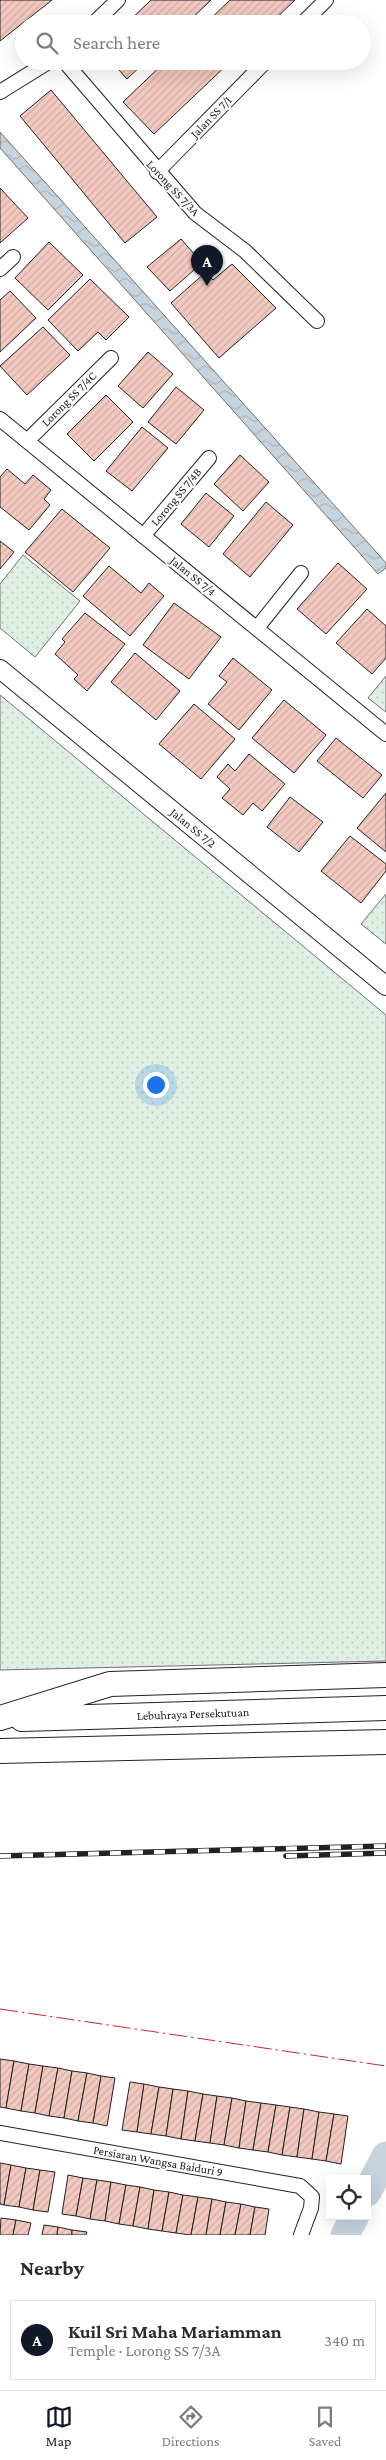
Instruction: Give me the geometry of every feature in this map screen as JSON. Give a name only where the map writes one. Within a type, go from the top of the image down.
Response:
[{"type":"highway","points":[[0,1719],[110,1684],[386,1675]]},
{"type":"highway","name":"Lebuhraya Persekutuan","points":[[0,1719],[386,1708]]},
{"type":"highway","points":[[362,1742],[386,1750]]},
{"type":"highway","points":[[0,1751],[386,1742]]},
{"type":"street","points":[[102,15],[118,0]]},
{"type":"street","points":[[311,15],[326,0]]},
{"type":"street","points":[[0,92],[35,70]]},
{"type":"street","name":"Lorong SS 7/3A","points":[[72,70],[157,172],[195,213],[244,251],[318,321]]},
{"type":"street","name":"Jalan SS 7/1","points":[[157,172],[257,70]]},
{"type":"street","points":[[0,269],[12,257]]},
{"type":"street","name":"Lorong SS 7/4C","points":[[27,441],[111,358]]},
{"type":"street","name":"Jalan SS 7/4","points":[[0,419],[386,734]]},
{"type":"street","name":"Lorong SS 7/4B","points":[[143,536],[209,458]]},
{"type":"street","points":[[257,628],[301,573]]},
{"type":"street","name":"Jalan SS 7/2","points":[[0,669],[386,986]]},
{"type":"street","name":"Persiaran Wangsa Baiduri 9","points":[[0,2133],[300,2186],[312,2196],[311,2208],[300,2235]]},
{"type":"green space","points":[[23,555],[80,601],[35,657],[0,628],[0,584]]},
{"type":"green space","points":[[386,676],[386,712],[368,698]]},
{"type":"green space","points":[[0,695],[386,1015],[386,1661],[0,1670]]},
{"type":"green space","points":[[386,894],[386,944],[361,924]]},
{"type":"water","points":[[0,132],[386,563],[386,568],[378,574],[0,148]]},
{"type":"building","points":[[0,0],[52,0],[33,15],[15,15],[15,29],[0,41]]},
{"type":"building","points":[[151,0],[211,0],[195,15],[135,15]]},
{"type":"building","points":[[230,0],[295,0],[279,15],[214,15]]},
{"type":"building","points":[[119,70],[136,70],[127,79]]},
{"type":"building","points":[[157,70],[222,70],[154,134],[123,102]]},
{"type":"building","points":[[51,90],[157,217],[125,243],[20,116]]},
{"type":"building","points":[[0,188],[28,218],[0,243]]},
{"type":"building","points":[[181,239],[202,263],[170,291],[147,267]]},
{"type":"building","points":[[49,242],[83,275],[48,310],[15,278]]},
{"type":"building","points":[[232,264],[276,308],[219,358],[171,303],[206,272],[213,280]]},
{"type":"building","points":[[90,279],[129,317],[106,340],[98,332],[78,351],[48,320]]},
{"type":"building","points":[[10,291],[36,318],[0,352],[0,300]]},
{"type":"building","points":[[43,327],[70,355],[27,395],[0,366]]},
{"type":"building","points":[[148,352],[173,374],[143,408],[118,386]]},
{"type":"building","points":[[176,387],[204,410],[176,444],[148,422]]},
{"type":"building","points":[[106,395],[133,422],[94,461],[67,434]]},
{"type":"building","points":[[142,427],[168,448],[132,491],[106,471]]},
{"type":"building","points":[[240,455],[269,482],[243,511],[214,484]]},
{"type":"building","points":[[7,469],[25,484],[33,475],[51,490],[44,499],[50,505],[29,530],[0,507],[0,477]]},
{"type":"building","points":[[206,493],[234,516],[209,547],[181,524]]},
{"type":"building","points":[[266,502],[293,525],[250,577],[223,554]]},
{"type":"building","points":[[62,509],[110,548],[73,592],[25,552]]},
{"type":"building","points":[[0,541],[14,552],[0,569]]},
{"type":"building","points":[[338,563],[367,589],[326,634],[297,609]]},
{"type":"building","points":[[109,566],[141,593],[149,583],[164,596],[130,636],[83,596]]},
{"type":"building","points":[[174,603],[221,637],[189,679],[143,645]]},
{"type":"building","points":[[367,609],[386,626],[386,658],[372,674],[336,643]]},
{"type":"building","points":[[85,613],[125,644],[87,691],[74,679],[78,675],[55,654],[65,642],[62,639]]},
{"type":"building","points":[[135,653],[180,691],[156,720],[111,682]]},
{"type":"building","points":[[233,658],[272,690],[239,730],[208,704],[227,682],[219,676]]},
{"type":"building","points":[[284,700],[326,735],[294,773],[252,738]]},
{"type":"building","points":[[194,704],[235,739],[201,779],[159,744]]},
{"type":"building","points":[[336,738],[382,775],[363,798],[317,761]]},
{"type":"building","points":[[249,754],[285,784],[262,811],[253,803],[243,815],[222,798],[230,789],[217,777],[228,764],[235,771]]},
{"type":"building","points":[[386,793],[386,852],[357,828]]},
{"type":"building","points":[[290,797],[323,822],[299,852],[267,827]]},
{"type":"building","points":[[350,836],[386,864],[386,871],[361,903],[321,871]]},
{"type":"building","points":[[0,2059],[14,2061],[6,2108],[0,2107]]},
{"type":"building","points":[[14,2061],[29,2064],[21,2111],[6,2108]]},
{"type":"building","points":[[29,2064],[43,2066],[35,2113],[21,2111]]},
{"type":"building","points":[[43,2066],[58,2068],[49,2116],[35,2113]]},
{"type":"building","points":[[58,2068],[72,2071],[64,2118],[49,2116]]},
{"type":"building","points":[[72,2071],[87,2073],[78,2121],[64,2118]]},
{"type":"building","points":[[87,2073],[101,2076],[93,2123],[78,2121]]},
{"type":"building","points":[[101,2076],[115,2078],[107,2126],[93,2123]]},
{"type":"building","points":[[130,2082],[144,2084],[137,2132],[122,2130]]},
{"type":"building","points":[[144,2084],[159,2087],[151,2134],[137,2132]]},
{"type":"building","points":[[159,2087],[173,2089],[166,2136],[151,2134]]},
{"type":"building","points":[[173,2089],[188,2091],[181,2139],[166,2136]]},
{"type":"building","points":[[188,2091],[203,2094],[195,2141],[181,2139]]},
{"type":"building","points":[[203,2094],[217,2096],[210,2143],[195,2141]]},
{"type":"building","points":[[217,2096],[232,2098],[224,2145],[210,2143]]},
{"type":"building","points":[[232,2098],[246,2101],[239,2148],[224,2145]]},
{"type":"building","points":[[246,2101],[261,2103],[253,2150],[239,2148]]},
{"type":"building","points":[[261,2103],[276,2105],[268,2152],[253,2150]]},
{"type":"building","points":[[276,2105],[290,2107],[282,2155],[268,2152]]},
{"type":"building","points":[[290,2107],[304,2109],[297,2157],[282,2155]]},
{"type":"building","points":[[304,2109],[319,2112],[312,2159],[297,2157]]},
{"type":"building","points":[[319,2112],[334,2114],[326,2161],[312,2159]]},
{"type":"building","points":[[334,2114],[348,2116],[341,2164],[326,2161]]},
{"type":"building","points":[[0,2163],[11,2165],[4,2205],[0,2204]]},
{"type":"building","points":[[11,2165],[26,2168],[19,2207],[4,2205]]},
{"type":"building","points":[[26,2168],[40,2170],[33,2210],[19,2207]]},
{"type":"building","points":[[40,2170],[55,2172],[48,2212],[33,2210]]},
{"type":"building","points":[[68,2175],[83,2178],[76,2216],[62,2214]]},
{"type":"building","points":[[83,2178],[97,2180],[90,2219],[76,2216]]},
{"type":"building","points":[[97,2180],[111,2182],[105,2221],[90,2219]]},
{"type":"building","points":[[111,2182],[126,2185],[119,2224],[105,2221]]},
{"type":"building","points":[[126,2185],[140,2187],[133,2226],[119,2224]]},
{"type":"building","points":[[140,2187],[154,2190],[148,2229],[133,2226]]},
{"type":"building","points":[[154,2190],[169,2192],[162,2231],[148,2229]]},
{"type":"building","points":[[169,2192],[183,2195],[176,2233],[162,2231]]},
{"type":"building","points":[[183,2195],[198,2197],[191,2235],[176,2233]]},
{"type":"building","points":[[198,2197],[212,2199],[206,2235],[191,2235]]},
{"type":"building","points":[[212,2199],[226,2202],[220,2235],[206,2235]]},
{"type":"building","points":[[226,2202],[241,2204],[235,2235],[220,2235]]},
{"type":"building","points":[[241,2204],[255,2207],[250,2235],[235,2235]]},
{"type":"building","points":[[255,2207],[269,2209],[265,2235],[250,2235]]},
{"type":"building","points":[[1,2218],[16,2220],[13,2235],[0,2235]]},
{"type":"building","points":[[16,2220],[31,2223],[28,2235],[13,2235]]},
{"type":"building","points":[[44,2225],[58,2227],[57,2235],[42,2235]]},
{"type":"building","points":[[58,2227],[72,2230],[72,2235],[57,2235]]},
{"type":"building","points":[[72,2230],[87,2232],[86,2235],[72,2235]]},
{"type":"waterway","points":[[371,2184],[386,2156]]},
{"type":"waterway","points":[[345,2235],[353,2220]]},
{"type":"railway","points":[[0,1856],[386,1846]]},
{"type":"railway","points":[[286,1856],[386,1853]]},
{"type":"power","points":[[0,2009],[386,2066]]},
{"type":"place","name":"Kuil Sri Maha Mariamman","points":[[207,286]]}]
